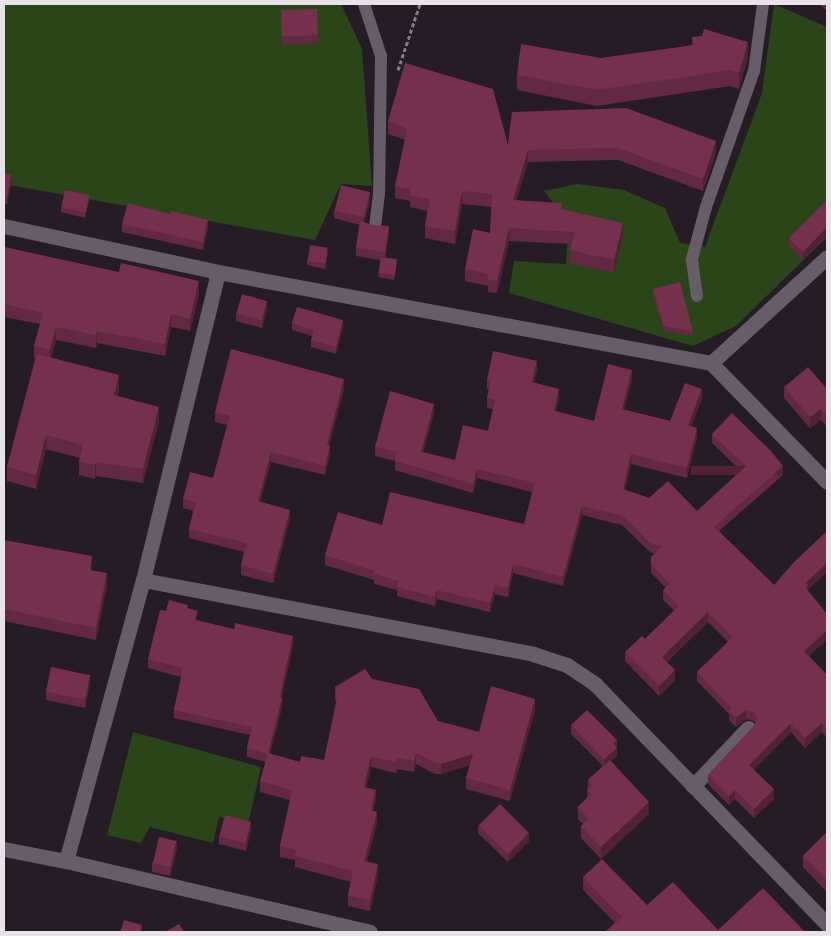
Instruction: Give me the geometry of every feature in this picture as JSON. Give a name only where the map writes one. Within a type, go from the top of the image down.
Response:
[{"type":"street","points":[[4,226],[218,272],[711,363],[827,482]]},
{"type":"street","points":[[711,363],[827,257]]},
{"type":"street","points":[[66,861],[143,580],[218,272]]},
{"type":"street","points":[[143,580],[533,654],[567,665],[595,684],[827,924]]},
{"type":"street","points":[[693,786],[748,728]]},
{"type":"street","points":[[4,849],[66,861],[370,932]]},
{"type":"lane","points":[[364,4],[381,56],[379,194],[375,225]]},
{"type":"lane","points":[[697,296],[692,259],[706,207],[754,71],[763,4]]},
{"type":"path","points":[[396,76],[420,4]]},
{"type":"green space","points":[[4,4],[341,4],[362,49],[372,186],[341,184],[315,240],[4,184]]},
{"type":"green space","points":[[774,4],[827,27],[827,237],[736,326],[693,346],[509,293],[514,261],[566,264],[569,222],[544,191],[577,184],[624,190],[665,208],[680,243],[705,247],[762,93]]},
{"type":"green space","points":[[133,732],[261,767],[248,824],[219,817],[213,843],[150,827],[141,843],[107,835]]},
{"type":"building","points":[[317,9],[318,35],[282,36],[281,10]]},
{"type":"building","points":[[704,29],[748,42],[739,73],[730,70],[597,90],[517,75],[521,44],[601,58],[694,45],[692,37],[702,36]]},
{"type":"building","points":[[405,63],[493,89],[508,145],[512,112],[626,108],[716,141],[703,179],[618,148],[528,150],[513,200],[562,203],[561,209],[623,223],[614,260],[570,250],[574,232],[509,228],[497,281],[488,280],[488,274],[465,269],[473,229],[490,233],[492,194],[462,191],[455,231],[425,226],[430,199],[410,195],[411,189],[395,186],[407,129],[388,121]]},
{"type":"building","points":[[4,173],[11,175],[7,196],[4,196]]},
{"type":"building","points":[[341,185],[370,192],[364,217],[335,210]]},
{"type":"building","points":[[65,190],[89,195],[86,213],[61,208]]},
{"type":"building","points":[[827,200],[827,227],[803,252],[789,238]]},
{"type":"building","points":[[128,203],[170,214],[171,211],[208,220],[203,242],[122,224]]},
{"type":"building","points":[[360,221],[373,225],[389,226],[385,252],[356,248]]},
{"type":"building","points":[[310,245],[328,248],[325,264],[307,261]]},
{"type":"building","points":[[4,247],[119,272],[121,263],[199,281],[190,319],[171,314],[165,344],[97,331],[96,335],[56,327],[50,350],[34,346],[43,313],[4,304]]},
{"type":"building","points":[[381,257],[397,259],[395,275],[379,273]]},
{"type":"building","points":[[680,282],[693,332],[664,326],[653,289]]},
{"type":"building","points":[[242,294],[267,301],[261,320],[236,313]]},
{"type":"building","points":[[297,307],[343,320],[336,347],[311,340],[314,330],[292,323]]},
{"type":"building","points":[[231,349],[344,379],[327,445],[330,445],[325,466],[271,452],[258,501],[290,510],[273,574],[241,565],[247,543],[189,529],[196,502],[183,499],[190,472],[213,478],[230,416],[215,412]]},
{"type":"building","points":[[493,351],[537,361],[532,382],[559,389],[554,411],[594,421],[608,364],[632,370],[622,409],[670,421],[685,383],[702,389],[688,425],[697,428],[687,468],[631,454],[623,489],[649,498],[668,481],[697,511],[746,466],[712,434],[732,413],[770,450],[783,466],[714,527],[774,585],[794,562],[827,531],[827,563],[806,583],[808,586],[806,588],[827,614],[827,631],[804,651],[827,675],[827,729],[822,723],[805,738],[791,723],[749,765],[774,789],[754,809],[735,790],[729,796],[708,775],[755,725],[757,717],[754,712],[746,710],[736,718],[729,711],[732,708],[697,672],[733,637],[708,612],[662,657],[675,670],[659,686],[625,652],[642,636],[645,639],[679,606],[663,590],[670,584],[651,564],[651,557],[662,546],[650,543],[622,515],[582,506],[563,577],[513,564],[508,588],[495,585],[490,603],[437,590],[435,597],[397,587],[399,581],[374,574],[375,571],[325,555],[338,512],[382,525],[390,492],[524,524],[535,483],[477,469],[473,484],[395,461],[397,452],[375,447],[390,391],[434,404],[421,452],[455,460],[463,425],[488,431],[495,400],[487,398],[491,381],[487,380]]},
{"type":"building","points":[[37,354],[119,375],[114,395],[159,407],[143,469],[96,462],[95,465],[79,461],[83,445],[46,435],[36,475],[7,467]]},
{"type":"building","points":[[808,367],[827,389],[827,416],[821,409],[810,417],[784,387]]},
{"type":"building","points":[[4,540],[92,556],[90,570],[107,573],[96,628],[4,609]]},
{"type":"building","points":[[169,600],[188,605],[187,608],[198,611],[195,620],[234,629],[235,623],[293,636],[280,698],[282,698],[268,754],[247,748],[252,727],[174,710],[183,668],[148,659],[160,610],[166,611]]},
{"type":"building","points":[[51,667],[90,675],[85,700],[46,691]]},
{"type":"building","points":[[365,669],[372,679],[419,689],[438,721],[479,732],[491,686],[535,699],[510,790],[466,778],[473,754],[441,764],[435,763],[416,753],[414,761],[397,758],[396,762],[371,756],[364,787],[376,790],[371,810],[377,812],[364,861],[378,864],[370,900],[348,895],[353,871],[295,856],[296,850],[280,846],[292,790],[260,781],[268,753],[300,762],[301,756],[324,760],[337,698],[335,687]]},
{"type":"building","points":[[587,710],[617,740],[613,743],[617,748],[604,759],[571,725]]},
{"type":"building","points":[[610,760],[649,802],[601,847],[581,826],[589,819],[578,807],[591,794],[587,790],[593,785],[588,780]]},
{"type":"building","points":[[500,804],[529,833],[508,854],[479,825]]},
{"type":"building","points":[[225,815],[251,822],[245,843],[219,836]]},
{"type":"building","points":[[827,832],[827,880],[803,856]]},
{"type":"building","points":[[159,837],[177,841],[170,867],[153,863]]},
{"type":"building","points":[[602,859],[647,905],[673,882],[718,930],[763,888],[805,932],[605,932],[622,917],[583,877]]},
{"type":"building","points":[[124,920],[142,925],[141,932],[120,932]]},
{"type":"building","points":[[179,924],[184,932],[165,932]]}]
